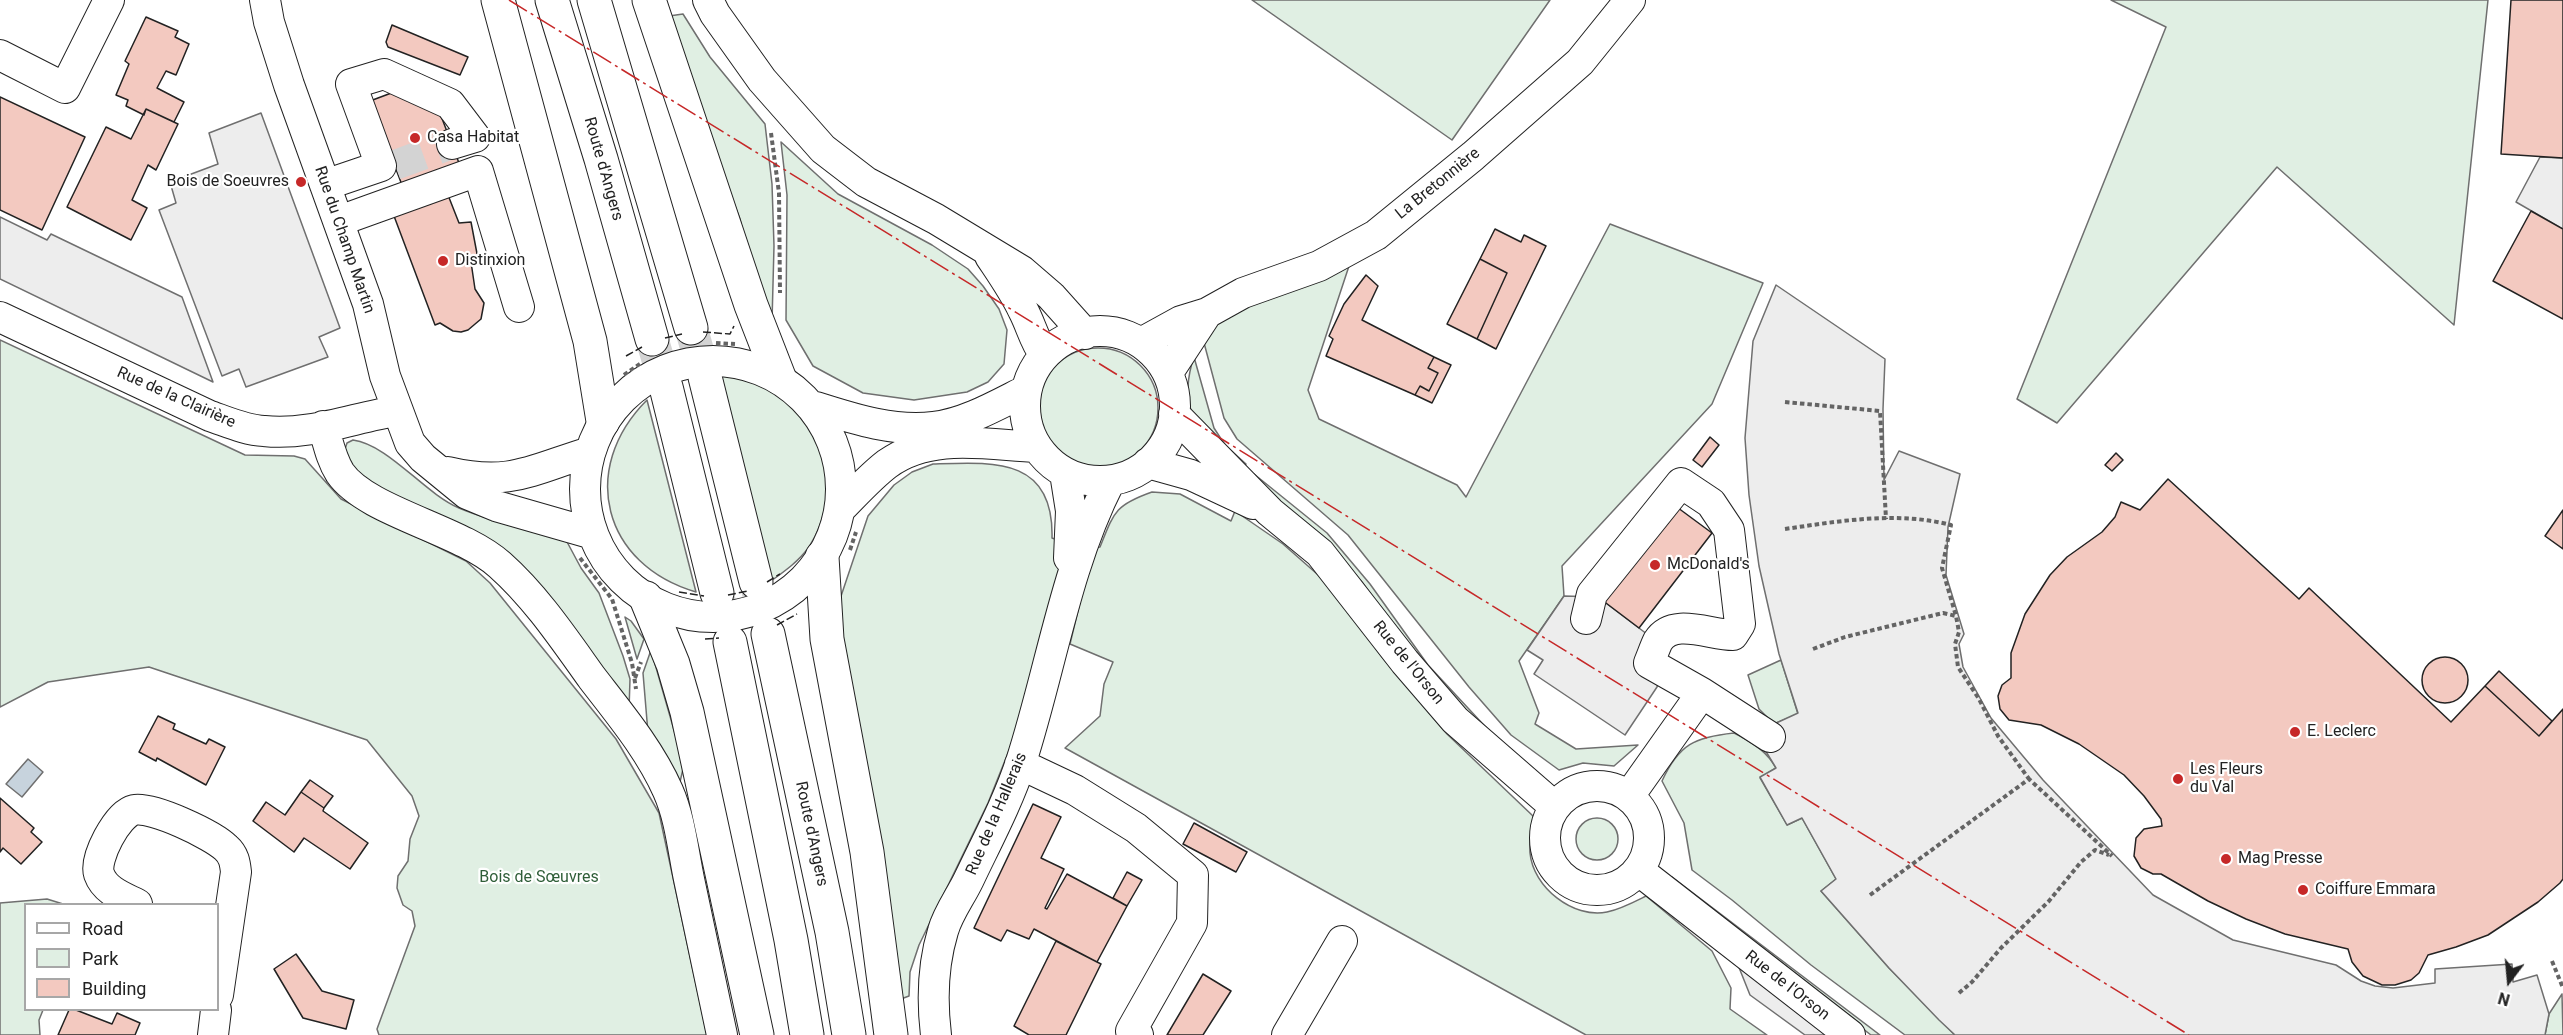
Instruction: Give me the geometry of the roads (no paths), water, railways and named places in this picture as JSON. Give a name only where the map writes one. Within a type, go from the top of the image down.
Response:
[{"type":"highway","points":[[498,0],[590,342],[603,421]]},
{"type":"highway","name":"Route d'Angers","points":[[552,0],[601,159],[652,339]]},
{"type":"highway","points":[[594,0],[691,328]]},
{"type":"highway","points":[[649,0],[751,305],[780,377]]},
{"type":"highway","points":[[705,377],[756,582]]},
{"type":"highway","points":[[666,387],[717,593]]},
{"type":"highway","points":[[822,557],[827,639],[867,852],[891,1035]]},
{"type":"highway","points":[[646,598],[673,663],[687,712],[757,1035]]},
{"type":"highway","name":"Route d'Angers","points":[[768,634],[832,932],[849,1035]]},
{"type":"highway","points":[[730,642],[791,940],[807,1035]]},
{"type":"street","points":[[0,56],[64,88],[109,0]]},
{"type":"street","name":"Rue du Champ Martin","points":[[265,0],[268,22],[368,304],[385,376],[396,411],[410,442],[423,458],[467,494],[496,506],[590,532]]},
{"type":"street","points":[[708,0],[715,14],[762,80],[823,149],[866,182],[984,246],[1022,271],[1051,297],[1085,334]]},
{"type":"street","name":"La Bretonnière","points":[[1141,343],[1181,321],[1207,314],[1243,293],[1320,266],[1376,235],[1473,156],[1580,62],[1630,0]]},
{"type":"street","points":[[325,185],[388,166],[351,84],[384,74],[450,104],[475,136],[452,144]]},
{"type":"street","points":[[339,222],[478,171],[519,307]]},
{"type":"street","points":[[984,246],[1009,284],[1025,313],[1035,341],[1044,354]]},
{"type":"street","name":"La Bretonnière","points":[[1169,371],[1207,314]]},
{"type":"street","name":"Rue de la Clairière","points":[[0,317],[210,416],[241,427],[264,432],[323,426],[396,411]]},
{"type":"street","points":[[1095,331],[1123,334],[1141,343],[1169,371],[1173,388],[1174,414],[1169,434],[1160,450],[1149,463],[1132,476],[1110,482],[1089,480],[1065,473],[1054,466],[1037,447],[1028,426],[1025,391],[1044,354],[1071,338],[1095,331]]},
{"type":"street","points":[[816,406],[830,432],[838,456],[840,509],[834,532],[822,557],[802,582],[781,598],[755,611],[728,617],[703,615],[668,607],[646,598],[621,578],[605,561],[590,532],[584,498],[585,473],[590,452],[603,421],[624,397],[653,377],[682,364],[715,360],[744,363],[780,377],[816,406],[884,426],[935,427],[978,414],[1025,391]]},
{"type":"street","name":"Rue de l'Orson","points":[[1174,414],[1270,512],[1320,553],[1405,662],[1455,720],[1555,807]]},
{"type":"street","points":[[323,426],[333,460],[342,475],[356,488],[375,500],[469,543],[485,553],[514,578],[554,625],[656,767],[674,810],[722,1035]]},
{"type":"street","points":[[840,509],[875,473],[911,450],[931,445],[966,442],[1037,447]]},
{"type":"street","points":[[438,470],[474,478],[510,478],[529,474],[590,452]]},
{"type":"street","name":"Rue de l'Orson","points":[[1149,463],[1191,475],[1270,512]]},
{"type":"street","name":"Rue de la Hallerais","points":[[1065,473],[1071,511],[1067,591]]},
{"type":"street","name":"Rue de la Hallerais","points":[[936,1035],[934,977],[943,930],[1020,764],[1045,680],[1067,591],[1088,532],[1110,482]]},
{"type":"street","points":[[1586,619],[1592,594],[1681,483],[1712,503],[1729,530],[1740,624],[1733,635],[1716,635],[1683,627],[1675,628],[1659,639],[1649,663],[1759,729]]},
{"type":"street","points":[[1629,796],[1702,693]]},
{"type":"street","points":[[1020,764],[1075,790],[1136,828],[1194,875],[1192,923],[1131,1031],[1138,1035]]},
{"type":"street","points":[[1590,786],[1617,789],[1629,796],[1639,806],[1650,831],[1646,858],[1638,870],[1617,886],[1604,889],[1577,886],[1566,879],[1549,858],[1545,846],[1545,832],[1555,807],[1564,797],[1590,786]]},
{"type":"street","points":[[136,903],[105,885],[99,876],[97,864],[115,825],[134,810],[151,812],[209,835],[227,848],[234,858],[236,872],[221,942],[219,978]]},
{"type":"street","name":"Rue de l'Orson","points":[[1638,870],[1850,1035]]},
{"type":"street","points":[[1287,1035],[1342,941]]},
{"type":"street","points":[[213,1035],[216,1011]]},
{"type":"tunnel","points":[[395,165],[452,144]]},
{"type":"tunnel","points":[[691,328],[705,377]]},
{"type":"tunnel","points":[[652,339],[666,387]]},
{"type":"tunnel","points":[[756,582],[768,634]]},
{"type":"tunnel","points":[[717,593],[730,642]]},
{"type":"place","name":"Casa Habitat","points":[[415,138]]},
{"type":"place","name":"Bois de Soeuvres","points":[[301,182]]},
{"type":"place","name":"Distinxion","points":[[443,261]]},
{"type":"place","name":"McDonald's","points":[[1655,565]]},
{"type":"place","name":"E. Leclerc","points":[[2295,732]]},
{"type":"place","name":"Les Fleurs du Val","points":[[2178,779]]},
{"type":"place","name":"Mag Presse","points":[[2226,859]]},
{"type":"place","name":"Coiffure Emmara","points":[[2303,890]]},
{"type":"park label","name":"Bois de Sœuvres","points":[[539,878]]}]
